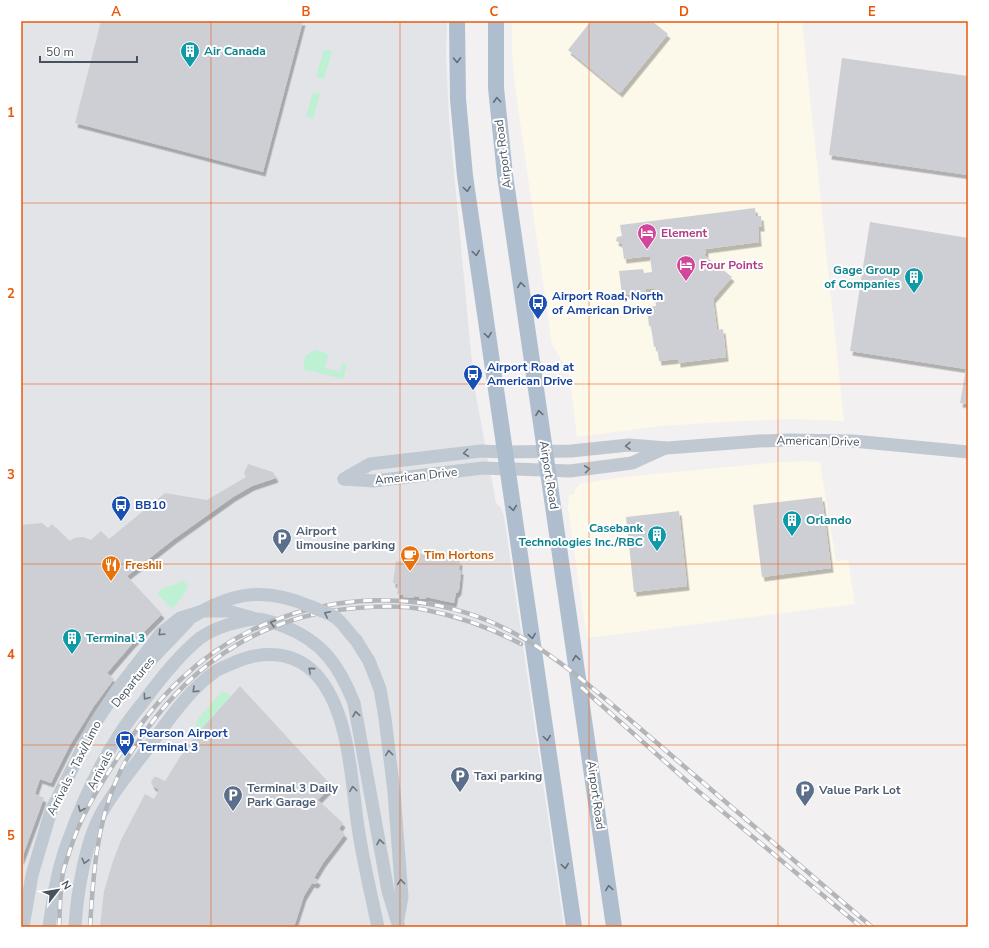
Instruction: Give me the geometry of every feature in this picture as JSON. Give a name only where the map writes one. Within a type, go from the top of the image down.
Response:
[{"type":"main road","points":[[457,21],[458,99],[462,147],[507,469],[574,927]]},
{"type":"main road","name":"Airport Road","points":[[496,21],[496,88],[502,149],[614,927]]},
{"type":"street","name":"American Drive","points":[[667,448],[632,464],[570,471],[483,468],[374,481],[344,479],[370,464],[481,451],[571,451],[629,445],[667,448],[759,441],[797,440],[860,442],[968,452]]},
{"type":"street","name":"Departures","points":[[29,927],[39,866],[51,828],[61,802],[88,747],[112,707],[147,663],[192,617],[218,602],[242,595],[258,593],[274,594],[297,600],[335,618],[356,640],[370,662],[380,689],[394,792],[402,897],[398,924]]},
{"type":"street","name":"Arrivals - Taxi/Limo","points":[[23,927],[32,875],[51,811],[94,725],[117,690],[161,633],[180,618],[203,611],[228,611],[294,630],[313,641],[329,656],[345,680],[354,702],[388,890],[398,924]]},
{"type":"street","name":"Arrivals","points":[[49,927],[58,874],[66,846],[81,806],[118,736],[155,686],[180,657],[201,638],[216,629],[230,624],[256,619]]},
{"type":"street","points":[[76,927],[76,915],[84,865],[92,834],[101,813],[119,786],[177,708],[216,671],[237,661],[255,655],[276,654],[300,662],[310,668],[320,678],[328,690],[340,716],[350,765],[358,828],[378,927]]},
{"type":"shaded area","points":[[21,21],[447,21],[446,56],[449,119],[474,385],[496,503],[501,508],[504,516],[564,927],[21,927]]},
{"type":"shaded area","points":[[512,21],[802,21],[844,421],[790,419],[725,422],[662,426],[577,437],[569,372],[552,345],[514,79]]},
{"type":"shaded area","points":[[779,462],[820,462],[836,561],[848,560],[855,604],[587,638],[568,509],[569,495],[573,495],[576,488],[580,484],[623,477]]},
{"type":"green space","points":[[324,50],[332,51],[324,79],[316,77]]},
{"type":"green space","points":[[313,92],[320,94],[313,119],[306,117]]},
{"type":"green space","points":[[315,350],[328,355],[325,368],[340,372],[342,363],[347,365],[343,379],[303,369],[306,355]]},
{"type":"green space","points":[[183,580],[188,586],[185,593],[172,609],[157,593],[160,590],[177,584]]},
{"type":"green space","points":[[222,691],[231,696],[199,732],[196,723]]},
{"type":"building","name":"Air Canada","points":[[101,21],[303,21],[263,172],[75,123]]},
{"type":"building","points":[[591,21],[652,21],[668,34],[620,93],[568,50]]},
{"type":"building","points":[[842,58],[968,76],[968,175],[829,155]]},
{"type":"building","name":"Four Points","points":[[755,208],[756,216],[761,216],[762,227],[758,227],[759,242],[706,249],[706,253],[704,255],[732,277],[713,299],[717,330],[723,329],[726,357],[678,363],[678,359],[659,361],[657,346],[654,347],[651,326],[649,326],[647,307],[656,306],[654,288],[645,289],[646,292],[622,295],[619,271],[643,269],[644,273],[652,272],[650,256],[624,259],[622,244],[616,241],[617,237],[622,236],[620,225]]},
{"type":"building","name":"Gage Group of Companies","points":[[870,222],[968,238],[968,404],[960,403],[966,369],[850,351]]},
{"type":"building","name":"Terminal 3","points":[[248,464],[273,472],[276,478],[252,486],[233,497],[174,539],[127,576],[162,614],[132,644],[107,673],[114,679],[94,706],[70,745],[51,783],[40,779],[35,794],[44,798],[21,861],[21,525],[42,523],[48,528],[52,524],[70,541],[74,538],[83,537],[91,540],[101,531],[109,539],[165,493],[207,500],[246,477],[244,473]]},
{"type":"building","name":"Orlando","points":[[822,497],[831,568],[762,577],[753,505]]},
{"type":"building","name":"Casebank Technologies Inc./RBC","points":[[679,511],[687,586],[634,592],[626,517]]},
{"type":"building","points":[[409,551],[434,557],[435,555],[442,556],[442,558],[460,561],[459,570],[461,570],[459,590],[456,593],[454,603],[426,597],[426,599],[420,599],[419,597],[414,596],[414,598],[403,597],[403,595],[397,594],[398,584],[393,583],[396,561],[402,562],[404,552],[409,553]]},
{"type":"building","name":"Terminal 3 Daily Park Garage","points":[[240,686],[332,786],[318,800],[343,823],[339,829],[345,834],[323,863],[314,878],[318,880],[317,883],[312,883],[304,896],[294,927],[100,927],[104,891],[121,840],[145,794],[154,799],[159,790],[153,786],[151,783],[152,780],[154,777],[157,777],[165,781],[197,734]]},
{"type":"railway","points":[[59,927],[63,872],[74,838],[84,815],[102,783],[145,718],[171,688],[215,651],[253,630],[294,614],[336,604],[379,600],[423,603],[465,613],[506,629],[526,640],[563,665],[607,700],[872,927]]},
{"type":"railway","points":[[90,927],[94,871],[100,834],[109,798],[122,768],[137,743],[165,706],[187,683],[236,645],[264,631],[293,620],[323,612],[391,606],[417,608],[475,623],[498,632],[521,644]]},
{"type":"railway","points":[[581,687],[698,791],[861,927]]},
{"type":"place","name":"Air Canada","points":[[190,68]]},
{"type":"place","name":"Element","points":[[647,250]]},
{"type":"place","name":"Four Points","points":[[686,282]]},
{"type":"place","name":"Gage Group of Companies","points":[[914,294]]},
{"type":"place","name":"Airport Road, North of American Drive","points":[[538,320]]},
{"type":"place","name":"Airport Road at American Drive","points":[[473,391]]},
{"type":"place","name":"BB10","points":[[121,522]]},
{"type":"place","name":"Orlando","points":[[792,537]]},
{"type":"place","name":"Casebank Technologies Inc./RBC","points":[[657,552]]},
{"type":"place","name":"Airport limousine parking","points":[[282,555]]},
{"type":"place","name":"Tim Hortons","points":[[410,572]]},
{"type":"place","name":"Freshii","points":[[111,582]]},
{"type":"place","name":"Terminal 3","points":[[72,655]]},
{"type":"place","name":"Pearson Airport Terminal 3","points":[[125,757]]},
{"type":"place","name":"Taxi parking","points":[[460,793]]},
{"type":"place","name":"Value Park Lot","points":[[805,807]]},
{"type":"place","name":"Terminal 3 Daily Park Garage","points":[[233,812]]}]
